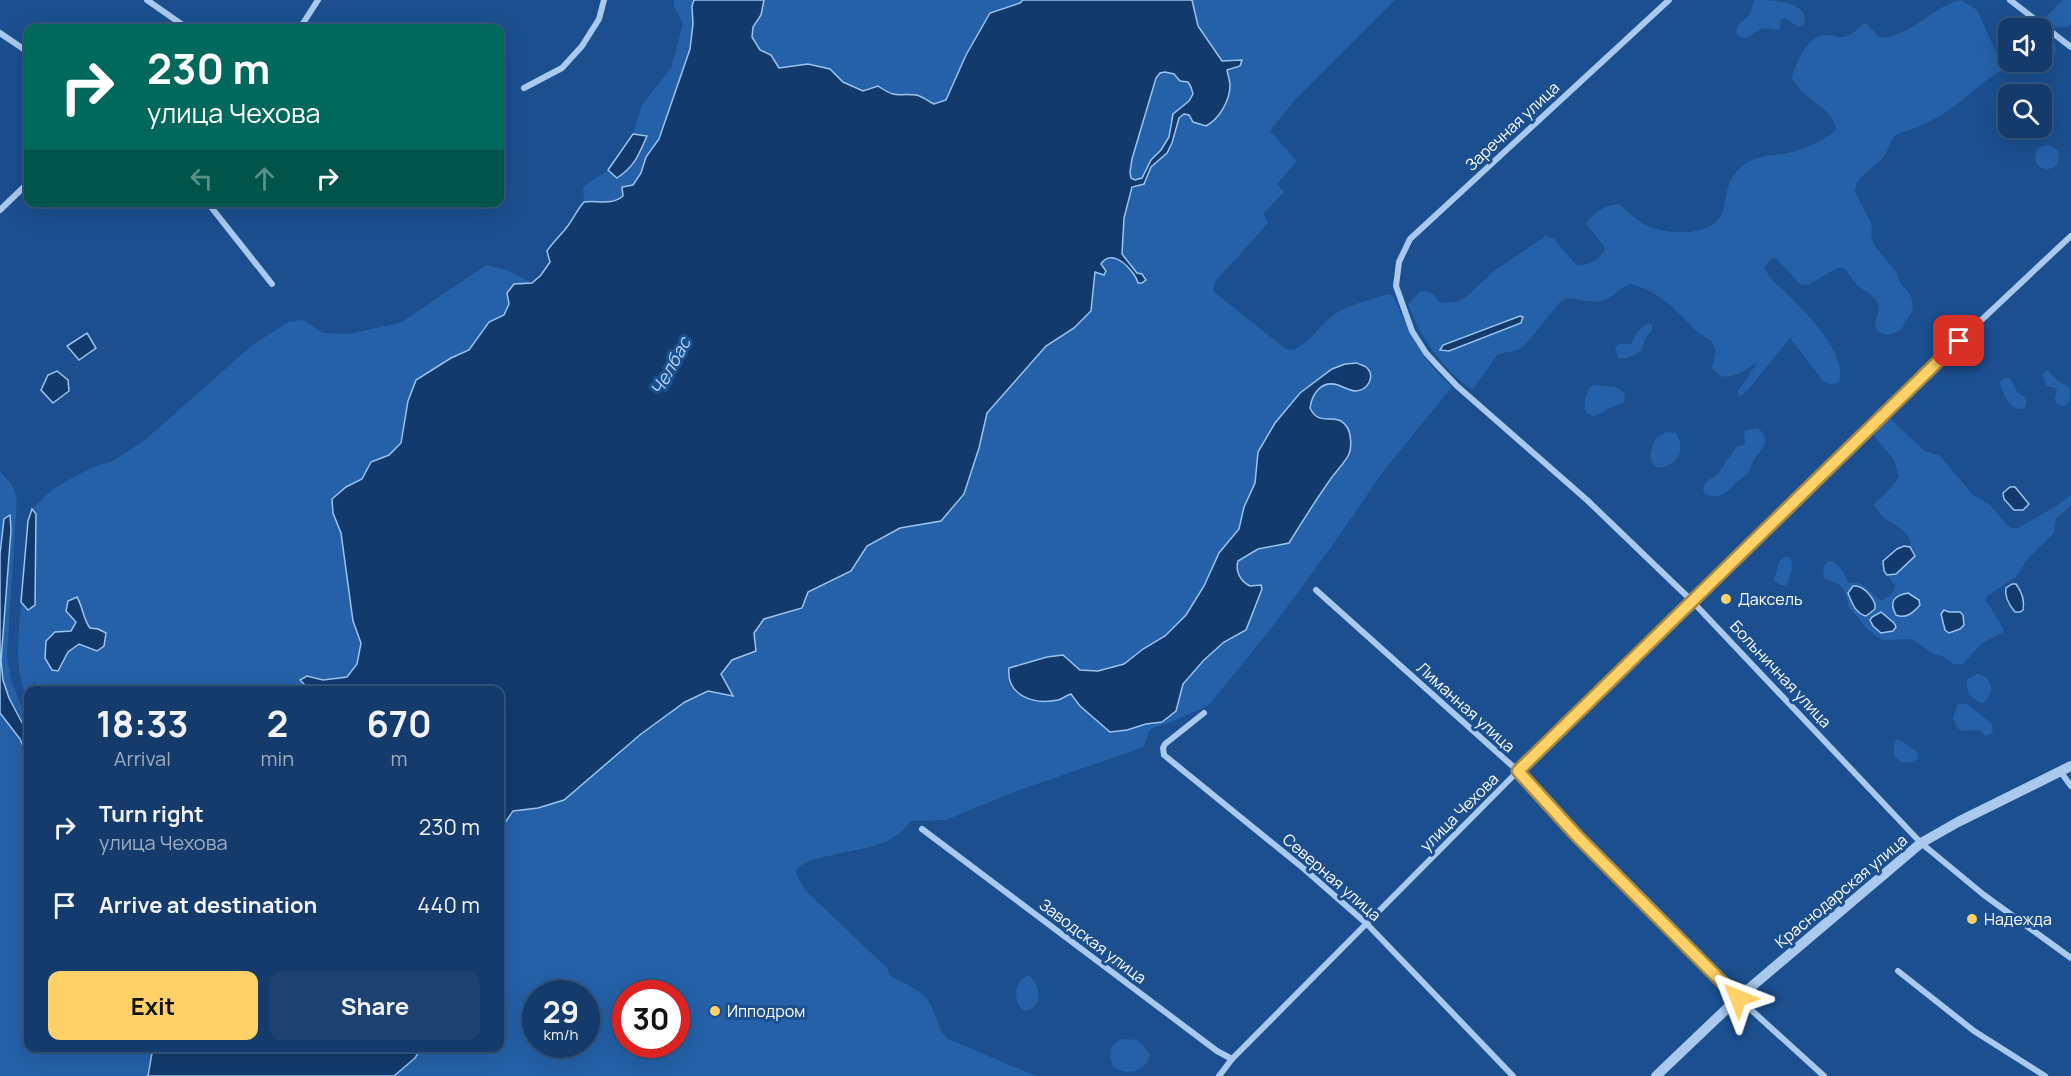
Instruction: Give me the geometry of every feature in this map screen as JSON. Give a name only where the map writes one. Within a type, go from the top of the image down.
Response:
[{"type":"street","points":[[147,0],[175,24]]},
{"type":"street","points":[[303,24],[318,0]]},
{"type":"street","points":[[524,88],[562,68],[599,19],[604,0]]},
{"type":"street","name":"Заречная улица","points":[[1396,286],[1399,262],[1406,246],[1416,233],[1669,0]]},
{"type":"street","points":[[2010,0],[2071,46]]},
{"type":"street","points":[[0,33],[24,49]]},
{"type":"street","points":[[0,210],[24,187]]},
{"type":"street","points":[[211,207],[272,284]]},
{"type":"street","name":"улица Чехова","points":[[1232,1059],[1691,600],[2071,236]]},
{"type":"street","name":"Больничная улица","points":[[1396,286],[1412,331],[1426,353],[1457,386],[1587,500],[1691,600],[1921,843],[1984,895],[2071,958]]},
{"type":"street","name":"Лиманная улица","points":[[1316,590],[1518,771],[1577,836],[1738,998],[1824,1076]]},
{"type":"street","name":"Северная улица","points":[[1204,713],[1162,748],[1164,755],[1303,868],[1367,924],[1513,1076]]},
{"type":"street","name":"Краснодарская улица","points":[[1656,1076],[1738,998],[1921,843],[2071,766]]},
{"type":"street","points":[[2060,771],[2071,786]]},
{"type":"street","name":"Заводская улица","points":[[922,829],[1217,1051],[1232,1059]]},
{"type":"street","points":[[1898,971],[1974,1031],[2045,1076]]},
{"type":"street","points":[[1219,1076],[1232,1059]]},
{"type":"shaded area","points":[[674,0],[694,0],[693,24],[690,49],[659,139],[646,157],[641,173],[633,185],[622,187],[623,195],[609,202],[584,202],[583,187],[608,170],[617,177],[630,169],[647,136],[633,134],[642,105],[671,68],[683,24],[674,6]]},
{"type":"shaded area","points":[[764,0],[1023,0],[990,13],[946,100],[934,104],[918,95],[901,96],[889,93],[878,86],[863,91],[843,81],[830,69],[808,64],[779,68],[771,55],[760,50],[752,37],[753,27],[761,15]]},
{"type":"shaded area","points":[[1192,0],[1395,0],[1293,102],[1270,131],[1297,161],[1277,184],[1284,192],[1263,214],[1268,223],[1215,282],[1213,291],[1286,349],[1292,350],[1304,344],[1330,318],[1341,311],[1388,294],[1394,297],[1411,335],[1424,356],[1452,387],[1385,469],[1273,626],[1209,705],[1155,727],[1149,731],[1144,747],[1014,792],[946,820],[911,821],[891,839],[862,849],[807,862],[798,868],[796,874],[805,890],[887,968],[890,976],[924,995],[946,1038],[1036,1076],[394,1076],[415,1059],[419,1052],[504,1052],[504,824],[513,811],[538,808],[685,702],[708,691],[732,696],[721,674],[732,660],[756,651],[754,633],[764,619],[802,608],[808,592],[851,571],[867,546],[900,528],[940,521],[964,494],[979,448],[987,413],[1046,346],[1074,328],[1095,272],[1102,268],[1101,264],[1105,259],[1110,257],[1119,260],[1137,278],[1137,273],[1122,254],[1124,218],[1132,186],[1148,175],[1151,167],[1167,153],[1179,118],[1184,114],[1189,115],[1227,70],[1240,66],[1241,61],[1222,61],[1198,26]],"holes":[[[1366,367],[1369,376],[1368,383],[1363,389],[1351,390],[1330,384],[1321,387],[1315,394],[1310,408],[1319,418],[1327,419],[1350,453],[1306,516],[1276,547],[1258,549],[1238,561],[1236,567],[1244,582],[1261,585],[1246,630],[1224,642],[1204,660],[1183,684],[1180,698],[1161,722],[1127,730],[1080,706],[1071,694],[1037,700],[1025,698],[1016,691],[1010,681],[1009,669],[1026,665],[1098,671],[1124,664],[1165,636],[1186,615],[1204,586],[1219,553],[1239,529],[1244,507],[1255,483],[1258,452],[1332,369]]]},
{"type":"shaded area","points":[[1754,0],[1779,1],[1795,6],[1804,16],[1804,24],[1798,27],[1785,18],[1781,19],[1780,28],[1777,30],[1763,28],[1747,38],[1741,37],[1737,35],[1737,28],[1749,15]]},
{"type":"shaded area","points":[[1961,0],[1977,10],[1998,53],[1999,72],[1935,119],[1895,135],[1883,158],[1858,182],[1855,192],[1872,225],[1871,236],[1874,245],[1896,272],[1902,286],[1912,299],[1913,311],[1903,327],[1889,334],[1878,331],[1875,324],[1879,311],[1877,301],[1856,284],[1843,268],[1837,268],[1808,285],[1800,284],[1776,258],[1771,259],[1764,267],[1825,337],[1838,360],[1839,382],[1832,385],[1823,381],[1790,338],[1747,391],[1738,395],[1738,391],[1758,362],[1729,377],[1717,374],[1712,368],[1715,351],[1712,343],[1658,296],[1630,284],[1608,299],[1595,302],[1568,298],[1560,302],[1526,344],[1518,350],[1498,354],[1472,390],[1451,372],[1426,341],[1408,304],[1419,292],[1425,291],[1433,294],[1440,303],[1456,302],[1466,297],[1494,271],[1546,236],[1554,239],[1576,265],[1589,264],[1605,250],[1586,224],[1592,216],[1604,208],[1619,204],[1644,224],[1665,231],[1697,231],[1714,223],[1722,213],[1730,182],[1746,163],[1768,156],[1790,153],[1812,145],[1836,129],[1830,115],[1802,92],[1792,78],[1796,64],[1814,39],[1827,35],[1841,37],[1850,35],[1866,23],[1879,37],[1890,36],[1911,28],[1951,3]]},
{"type":"shaded area","points":[[2063,0],[2071,0],[2071,25],[2064,28],[2053,26],[2052,18],[2046,17]]},
{"type":"shaded area","points":[[2052,39],[2054,40],[2056,50],[2052,59]]},
{"type":"shaded area","points":[[1160,73],[1174,74],[1180,81],[1188,82],[1193,94],[1189,101],[1179,108],[1169,137],[1151,160],[1142,179],[1135,180],[1131,178],[1130,172],[1132,159],[1156,78]]},
{"type":"shaded area","points":[[2047,145],[2055,149],[2059,157],[2055,165],[2047,169],[2039,165],[2035,157],[2039,149]]},
{"type":"shaded area","points":[[486,265],[507,270],[532,283],[507,293],[509,304],[504,315],[489,322],[469,350],[451,358],[416,380],[408,401],[401,443],[389,455],[371,462],[362,479],[346,487],[333,513],[341,533],[353,621],[361,643],[357,664],[347,677],[322,680],[307,676],[300,680],[306,686],[37,686],[34,681],[33,686],[24,686],[24,691],[20,677],[18,640],[21,602],[28,610],[35,557],[36,527],[32,509],[53,489],[90,468],[113,461],[145,440],[251,346],[288,322],[303,320],[323,333],[350,334],[402,322]],"holes":[[[77,597],[90,628],[106,633],[104,646],[97,651],[79,644],[68,652],[55,632],[71,631],[76,622],[66,611],[68,601]]]},
{"type":"shaded area","points":[[1648,323],[1652,325],[1652,330],[1645,339],[1641,351],[1628,358],[1618,358],[1615,348],[1619,344],[1631,344],[1638,331]]},
{"type":"shaded area","points":[[2047,370],[2058,381],[2069,387],[2070,398],[2065,406],[2055,401],[2056,388],[2047,386],[2042,374]]},
{"type":"shaded area","points":[[2004,378],[2010,378],[2018,393],[2025,397],[2027,403],[2025,408],[2015,408],[2008,402],[2000,382]]},
{"type":"shaded area","points":[[1591,386],[1621,390],[1625,397],[1624,403],[1598,415],[1593,416],[1586,413],[1587,392]]},
{"type":"shaded area","points":[[1886,419],[1891,419],[1924,451],[1939,455],[1974,496],[1989,504],[2012,528],[2018,528],[2071,495],[2071,505],[2056,519],[2054,533],[2028,558],[2017,576],[1987,596],[1986,600],[2003,628],[2003,632],[1981,644],[1963,664],[1953,664],[1912,639],[1883,640],[1876,636],[1867,629],[1849,607],[1844,590],[1840,585],[1824,578],[1825,565],[1828,561],[1833,561],[1843,571],[1848,583],[1863,585],[1882,601],[1893,592],[1895,586],[1887,575],[1892,575],[1914,551],[1910,547],[1906,534],[1883,517],[1874,505],[1899,477],[1894,460],[1872,433]]},
{"type":"shaded area","points":[[1758,428],[1766,441],[1748,473],[1723,494],[1711,496],[1705,494],[1703,489],[1705,483],[1718,474],[1737,446],[1745,445],[1744,431]]},
{"type":"shaded area","points":[[1668,432],[1676,433],[1680,445],[1679,454],[1667,466],[1660,467],[1654,465],[1651,459],[1652,448],[1657,437]]},
{"type":"shaded area","points":[[0,471],[12,485],[17,498],[7,657],[11,680],[24,713],[24,726],[9,698],[3,680],[1,661],[11,530],[10,515],[4,520],[0,554]]},
{"type":"shaded area","points":[[1784,557],[1790,557],[1791,571],[1786,585],[1780,585],[1774,580],[1779,562]]},
{"type":"shaded area","points":[[1977,674],[1986,678],[1991,686],[1989,696],[1982,703],[1971,697],[1967,687],[1967,679]]},
{"type":"shaded area","points":[[1958,704],[1967,704],[1991,723],[1993,733],[1986,736],[1979,730],[1963,731],[1957,728],[1953,718]]},
{"type":"shaded area","points":[[0,713],[20,739],[24,748],[24,1052],[152,1052],[148,1076],[0,1076]]},
{"type":"shaded area","points":[[1896,740],[1902,741],[1917,752],[1918,759],[1907,763],[1899,761],[1894,755]]},
{"type":"shaded area","points":[[1029,975],[1036,985],[1038,997],[1034,1007],[1023,1010],[1017,1001],[1016,991],[1020,981]]},
{"type":"shaded area","points":[[1138,1040],[1150,1054],[1140,1069],[1130,1072],[1113,1067],[1111,1050],[1117,1041]]},
{"type":"water","name":"Челбас","points":[[694,0],[764,0],[761,15],[753,27],[752,37],[760,50],[771,55],[779,68],[808,64],[830,69],[843,82],[863,91],[878,86],[893,94],[918,96],[934,104],[946,100],[966,55],[990,13],[1023,0],[1192,0],[1198,26],[1222,61],[1242,60],[1240,66],[1227,70],[1230,91],[1223,109],[1215,119],[1206,126],[1193,122],[1189,115],[1184,114],[1179,118],[1167,153],[1151,167],[1144,184],[1132,187],[1124,218],[1122,254],[1137,273],[1142,274],[1146,280],[1138,283],[1128,267],[1117,259],[1106,259],[1101,264],[1106,271],[1104,275],[1095,272],[1091,311],[1074,328],[1046,346],[987,413],[979,448],[964,494],[941,521],[900,528],[867,546],[851,571],[808,592],[802,608],[764,619],[754,633],[756,651],[732,660],[721,674],[733,696],[708,691],[685,702],[641,734],[564,800],[538,808],[513,811],[504,824],[504,686],[306,686],[300,680],[307,676],[323,680],[347,677],[357,664],[361,643],[353,621],[341,533],[333,513],[332,499],[346,487],[362,479],[371,462],[389,455],[401,443],[408,401],[416,380],[451,358],[469,350],[489,322],[504,315],[509,304],[507,293],[514,284],[532,283],[541,275],[550,262],[547,251],[584,202],[614,201],[623,196],[622,187],[633,185],[641,173],[646,157],[659,139],[690,49]],"holes":[[[1165,72],[1174,74],[1180,81],[1188,82],[1193,94],[1189,101],[1173,114],[1169,137],[1151,160],[1142,178],[1135,180],[1131,178],[1130,172],[1132,159],[1156,78],[1160,73]]]},
{"type":"water","points":[[633,134],[647,136],[632,165],[617,178],[608,170]]},
{"type":"water","points":[[1520,316],[1523,317],[1521,323],[1449,351],[1440,350],[1443,345]]},
{"type":"water","points":[[87,333],[96,348],[79,360],[67,346]]},
{"type":"water","points":[[1357,363],[1366,367],[1370,374],[1369,382],[1364,388],[1356,391],[1327,384],[1313,397],[1310,408],[1318,417],[1343,422],[1351,440],[1349,454],[1289,543],[1258,549],[1238,561],[1237,568],[1241,579],[1250,586],[1261,585],[1262,589],[1246,630],[1224,642],[1183,684],[1176,711],[1162,722],[1110,732],[1080,706],[1071,694],[1058,700],[1040,701],[1017,692],[1009,678],[1009,668],[1047,657],[1063,655],[1080,670],[1098,671],[1124,664],[1165,636],[1186,615],[1204,586],[1219,553],[1239,529],[1244,507],[1255,483],[1258,452],[1275,423],[1300,393],[1332,369],[1345,364]]},
{"type":"water","points":[[57,371],[68,380],[69,391],[53,403],[41,390],[48,375]]},
{"type":"water","points":[[2010,487],[2015,487],[2029,504],[2023,510],[2014,510],[2004,499],[2003,493]]},
{"type":"water","points":[[32,509],[36,514],[35,605],[28,610],[21,602],[28,521]]},
{"type":"water","points":[[10,515],[11,530],[1,661],[3,680],[9,698],[24,726],[24,748],[20,739],[0,713],[0,554],[4,519]]},
{"type":"water","points":[[1904,546],[1910,547],[1915,556],[1896,574],[1887,575],[1883,561]]},
{"type":"water","points":[[2016,584],[2020,590],[2024,603],[2023,610],[2020,612],[2015,612],[2007,598],[2006,588]]},
{"type":"water","points":[[1853,586],[1866,591],[1875,604],[1875,609],[1866,616],[1857,610],[1851,600],[1848,593]]},
{"type":"water","points":[[1908,593],[1919,600],[1920,605],[1909,614],[1896,615],[1894,600]]},
{"type":"water","points":[[77,597],[90,628],[106,633],[104,646],[97,651],[79,644],[68,652],[58,671],[52,670],[45,658],[46,641],[55,632],[71,631],[76,622],[66,611],[68,601]]},
{"type":"water","points":[[1944,610],[1960,612],[1963,615],[1964,625],[1949,633],[1945,630],[1941,614]]},
{"type":"water","points":[[1881,612],[1894,623],[1896,627],[1893,631],[1881,633],[1873,626],[1870,620]]},
{"type":"water","points":[[152,1052],[419,1052],[394,1076],[148,1076]]},
{"type":"place","name":"Даксель","points":[[1726,599]]},
{"type":"place","name":"Надежда","points":[[1972,919]]},
{"type":"place","name":"Ипподром","points":[[715,1011]]},
{"type":"route","points":[[1738,998],[1577,836],[1518,771],[1959,341]]}]
